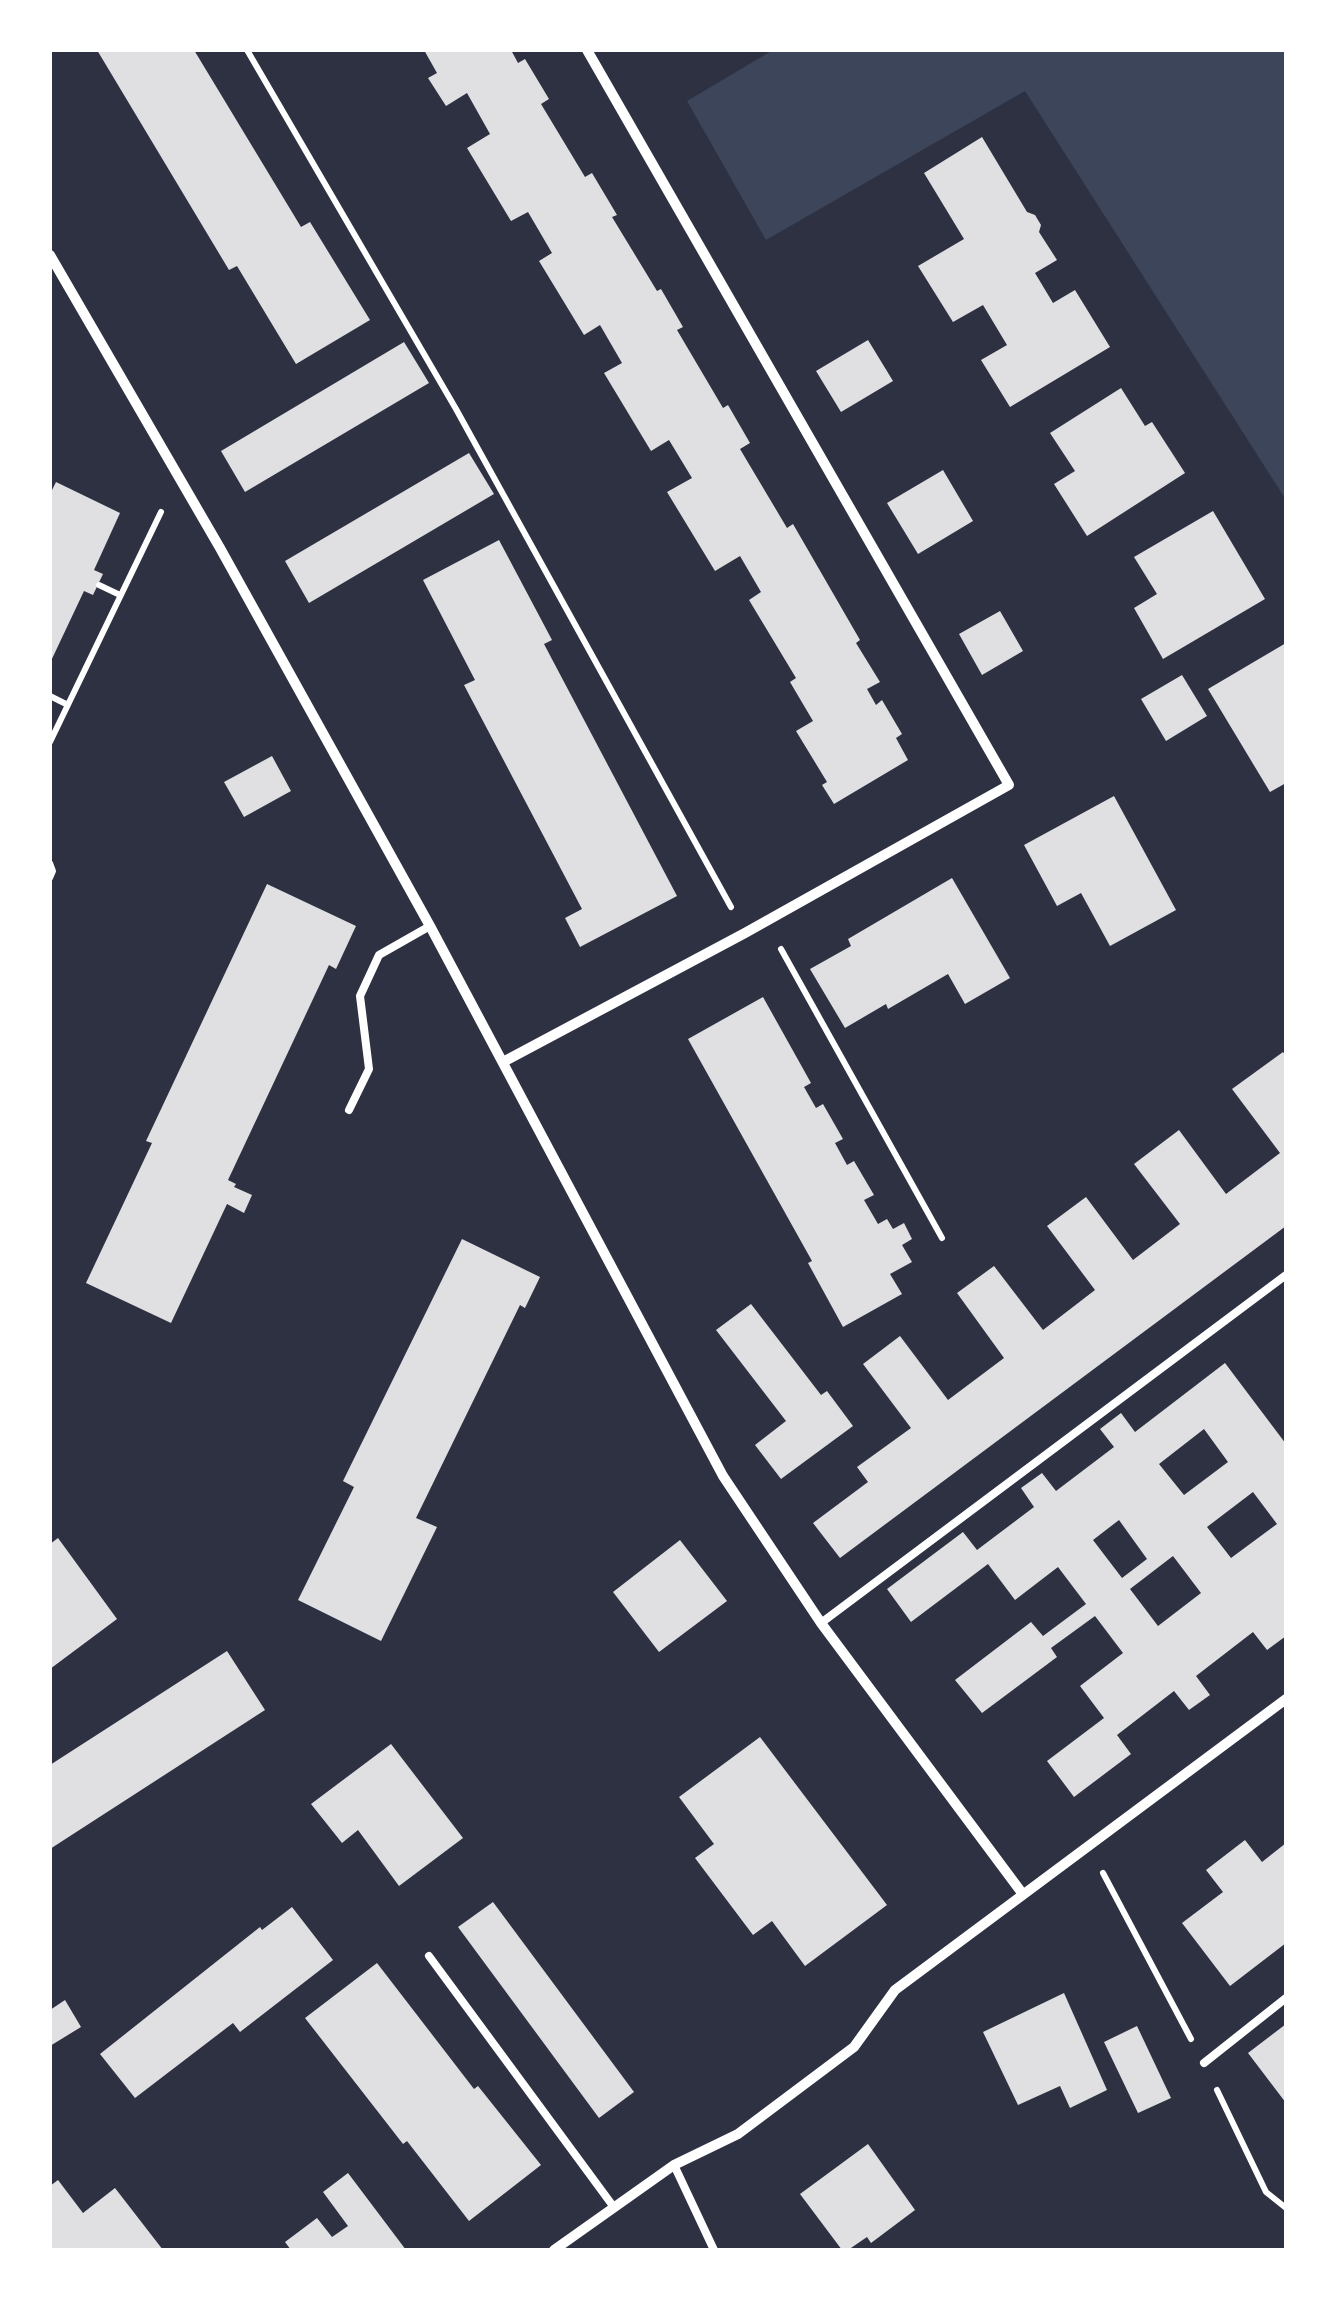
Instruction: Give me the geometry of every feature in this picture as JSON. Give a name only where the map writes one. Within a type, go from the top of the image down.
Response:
[{"type":"street","points":[[504,1062],[766,922],[1009,784],[587,50]]},
{"type":"street","points":[[50,255],[220,548],[430,926],[723,1476],[821,1623],[1022,1893]]},
{"type":"street","points":[[554,2250],[674,2165],[738,2134],[854,2047],[895,1990],[1286,1699]]},
{"type":"lane","points":[[349,1110],[370,1069],[360,996],[379,955],[430,926]]},
{"type":"lane","points":[[821,1623],[1286,1275]]},
{"type":"lane","points":[[429,1956],[613,2206]]},
{"type":"lane","points":[[1204,2063],[1286,1998]]},
{"type":"lane","points":[[674,2165],[714,2250]]},
{"type":"path","points":[[248,50],[456,409],[745,933]]},
{"type":"path","points":[[447,414],[456,409]]},
{"type":"path","points":[[50,742],[168,497]]},
{"type":"path","points":[[98,585],[120,596]]},
{"type":"path","points":[[50,696],[68,704]]},
{"type":"path","points":[[50,863],[50,878]]},
{"type":"path","points":[[766,922],[942,1238]]},
{"type":"path","points":[[1087,1844],[1204,2063],[1266,2192],[1286,2208]]},
{"type":"shaded area","points":[[773,50],[1286,50],[1286,500],[1025,91],[766,240],[687,101]]},
{"type":"building","points":[[97,50],[194,50],[301,227],[310,222],[370,320],[296,364],[237,266],[229,270]]},
{"type":"building","points":[[424,50],[511,50],[518,63],[525,59],[549,99],[541,104],[585,177],[592,173],[617,215],[612,217],[683,327],[677,330],[723,408],[728,405],[750,443],[740,449],[787,528],[793,524],[860,640],[856,643],[880,682],[867,689],[876,705],[882,700],[902,734],[896,738],[908,760],[834,804],[822,785],[827,782],[796,731],[813,721],[790,682],[796,678],[749,600],[761,592],[740,556],[715,571],[667,492],[692,478],[669,440],[651,451],[604,373],[622,363],[600,325],[584,335],[539,261],[552,253],[528,212],[511,221],[467,148],[490,134],[467,93],[446,106],[428,78],[437,73]]},
{"type":"building","points":[[982,137],[1027,212],[1035,215],[1041,225],[1039,232],[1057,260],[1035,273],[1053,303],[1075,290],[1110,347],[1010,407],[981,360],[1007,345],[983,305],[953,322],[918,266],[964,239],[924,173]]},
{"type":"building","points":[[868,340],[893,381],[841,412],[816,371]]},
{"type":"building","points":[[404,342],[429,383],[245,492],[221,451]]},
{"type":"building","points":[[1121,388],[1145,426],[1152,422],[1185,473],[1087,536],[1054,484],[1075,471],[1050,433]]},
{"type":"building","points":[[469,453],[494,494],[309,603],[285,561]]},
{"type":"building","points":[[943,470],[973,521],[918,554],[887,503]]},
{"type":"building","points":[[56,482],[120,513],[94,570],[103,574],[93,595],[84,591],[50,663],[50,494]]},
{"type":"building","points":[[1213,511],[1265,599],[1163,659],[1134,608],[1157,594],[1134,557]]},
{"type":"building","points":[[499,540],[552,640],[544,644],[677,896],[580,947],[565,918],[582,909],[464,685],[475,680],[423,580]]},
{"type":"building","points":[[1000,611],[1023,651],[982,675],[959,634]]},
{"type":"building","points":[[1286,643],[1286,783],[1270,792],[1208,689]]},
{"type":"building","points":[[1182,675],[1207,716],[1166,741],[1141,699]]},
{"type":"building","points":[[272,756],[291,791],[244,817],[224,782]]},
{"type":"building","points":[[1114,796],[1176,910],[1110,946],[1081,893],[1057,906],[1024,845]]},
{"type":"building","points":[[952,878],[1010,978],[965,1004],[948,974],[888,1009],[886,1004],[845,1028],[810,969],[851,946],[848,939]]},
{"type":"building","points":[[267,884],[356,926],[336,969],[329,965],[228,1180],[252,1195],[244,1213],[227,1204],[171,1323],[86,1283],[152,1143],[146,1141]]},
{"type":"building","points":[[763,997],[811,1083],[804,1087],[816,1108],[823,1104],[843,1139],[835,1143],[847,1165],[854,1161],[874,1195],[864,1200],[878,1224],[887,1219],[893,1229],[904,1223],[912,1239],[902,1245],[912,1262],[890,1274],[902,1294],[843,1327],[808,1263],[812,1261],[688,1039]]},
{"type":"building","points":[[1283,1052],[1286,1226],[840,1558],[813,1523],[868,1482],[857,1467],[911,1428],[863,1364],[900,1336],[948,1400],[1004,1358],[957,1293],[994,1266],[1043,1330],[1095,1290],[1047,1226],[1086,1197],[1133,1260],[1180,1224],[1134,1164],[1179,1130],[1226,1194],[1280,1153],[1232,1089]]},
{"type":"building","points":[[462,1239],[540,1277],[525,1308],[520,1305],[416,1518],[437,1527],[381,1641],[298,1600],[354,1487],[343,1481]]},
{"type":"building","points":[[751,1304],[821,1395],[827,1391],[853,1426],[781,1479],[755,1445],[786,1421],[716,1330]]},
{"type":"building","points":[[1225,1363],[1286,1444],[1286,1636],[1267,1650],[1253,1632],[1196,1676],[1210,1695],[1189,1710],[1174,1691],[1117,1735],[1131,1754],[1074,1797],[1047,1761],[1104,1718],[1080,1686],[1123,1653],[1095,1616],[1051,1648],[1057,1657],[982,1713],[955,1680],[1031,1622],[1043,1636],[1086,1604],[1058,1567],[1015,1600],[988,1564],[911,1622],[887,1589],[963,1532],[977,1550],[1034,1507],[1021,1488],[1042,1473],[1056,1491],[1114,1447],[1100,1429],[1121,1413],[1135,1432]],"holes":[[[1204,1429],[1228,1462],[1184,1495],[1159,1464]],[[1253,1492],[1277,1524],[1231,1558],[1207,1527]],[[1119,1520],[1147,1559],[1122,1578],[1093,1540]],[[1173,1556],[1201,1593],[1158,1626],[1130,1589]]]},
{"type":"building","points":[[58,1538],[117,1619],[50,1669],[50,1544]]},
{"type":"building","points":[[680,1540],[727,1601],[659,1652],[613,1592]]},
{"type":"building","points":[[227,1651],[265,1710],[50,1849],[50,1765]]},
{"type":"building","points":[[760,1737],[887,1905],[805,1966],[772,1921],[753,1935],[695,1858],[714,1844],[679,1797]]},
{"type":"building","points":[[391,1744],[463,1838],[399,1886],[358,1830],[342,1843],[311,1804]]},
{"type":"building","points":[[1245,1840],[1262,1862],[1286,1843],[1286,1943],[1230,1986],[1182,1923],[1223,1892],[1206,1870]]},
{"type":"building","points":[[493,1902],[634,2092],[599,2118],[458,1927]]},
{"type":"building","points":[[292,1907],[333,1960],[240,2032],[233,2023],[135,2098],[100,2054],[260,1927],[262,1930]]},
{"type":"building","points":[[377,1963],[474,2089],[478,2086],[541,2165],[469,2221],[305,2018]]},
{"type":"building","points":[[1064,1993],[1107,2090],[1070,2108],[1060,2086],[1018,2105],[983,2032]]},
{"type":"building","points":[[65,2000],[81,2027],[50,2046],[50,2010]]},
{"type":"building","points":[[1286,2024],[1286,2103],[1248,2053]]},
{"type":"building","points":[[1137,2026],[1171,2098],[1138,2113],[1104,2042]]},
{"type":"building","points":[[868,2144],[915,2210],[871,2243],[867,2237],[842,2250],[800,2194]]},
{"type":"building","points":[[348,2173],[406,2250],[291,2250],[285,2242],[317,2218],[332,2237],[348,2226],[323,2192]]},
{"type":"building","points":[[58,2180],[83,2213],[115,2188],[163,2250],[51,2250],[50,2186]]}]
